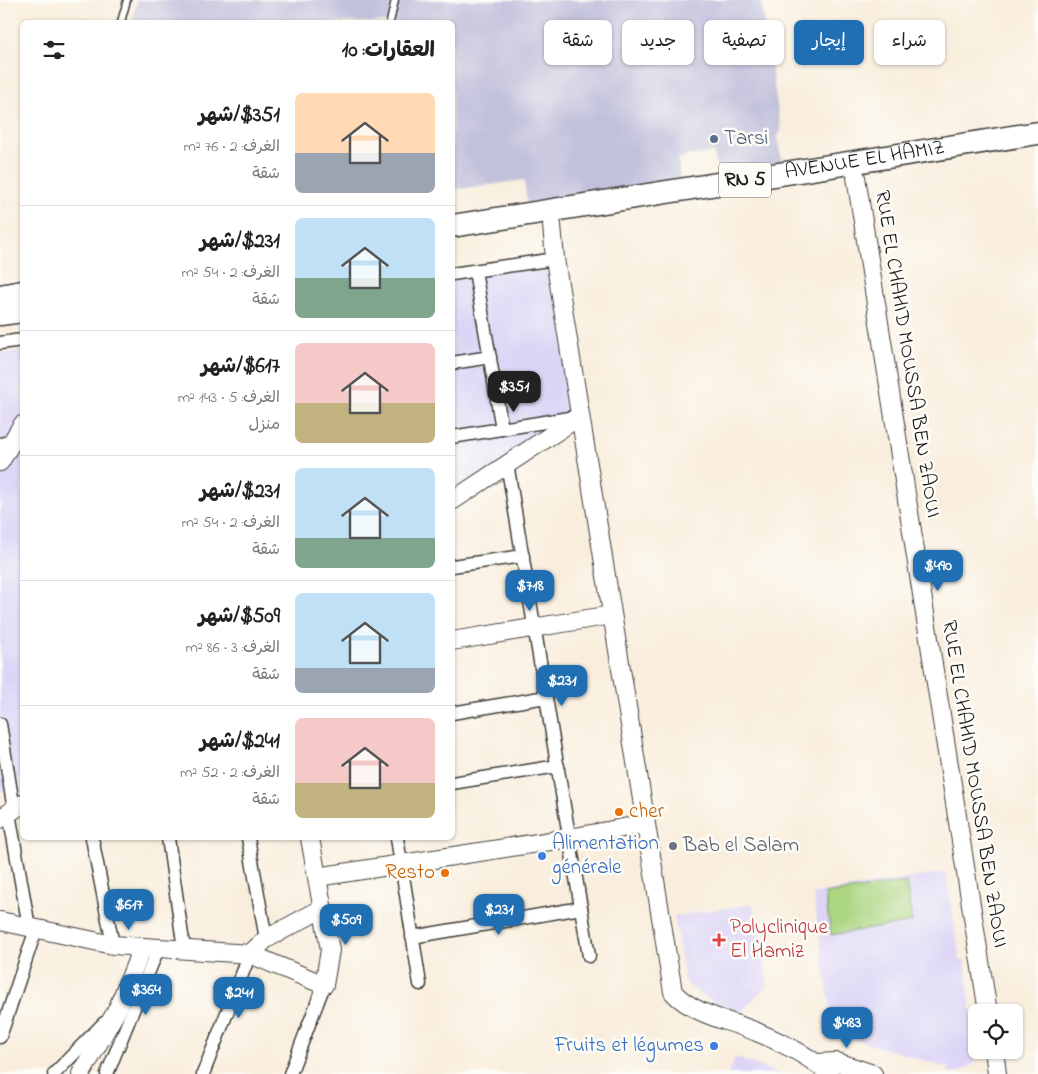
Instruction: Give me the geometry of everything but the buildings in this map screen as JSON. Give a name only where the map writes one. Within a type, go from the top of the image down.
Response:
[{"type":"highway","name":"AVENUE EL HAMIZ","points":[[455,226],[1038,133]]},
{"type":"highway","name":"RN 5","points":[[455,241],[1038,149]]},
{"type":"highway","points":[[0,296],[20,292]]},
{"type":"highway","points":[[0,314],[20,310]]},
{"type":"street","name":"RUE EL CHAHID MOUSSA BEN ZAOUI","points":[[856,177],[987,1004]]},
{"type":"street","points":[[552,225],[555,259],[644,824],[673,992],[684,1005],[760,1033],[823,1069],[838,1062],[872,1074]]},
{"type":"street","points":[[455,274],[555,259]]},
{"type":"street","points":[[475,271],[502,429]]},
{"type":"street","points":[[0,343],[20,340]]},
{"type":"street","points":[[455,363],[490,357]]},
{"type":"street","points":[[455,437],[580,416]]},
{"type":"street","points":[[455,499],[580,416]]},
{"type":"street","points":[[0,462],[20,429]]},
{"type":"street","points":[[507,464],[589,956]]},
{"type":"street","points":[[455,566],[523,556]]},
{"type":"street","points":[[455,641],[612,615]]},
{"type":"street","points":[[455,713],[546,698]]},
{"type":"street","points":[[0,724],[11,812],[33,928],[0,1038]]},
{"type":"street","points":[[455,783],[558,766]]},
{"type":"street","points":[[317,877],[570,838],[644,824]]},
{"type":"street","points":[[92,840],[113,945]]},
{"type":"street","points":[[168,840],[184,949]]},
{"type":"street","points":[[248,840],[266,939]]},
{"type":"street","points":[[290,1074],[324,985],[330,950],[310,840]]},
{"type":"street","points":[[397,840],[420,984]]},
{"type":"street","points":[[203,1074],[250,954],[266,939],[323,908]]},
{"type":"street","points":[[412,937],[582,908]]},
{"type":"street","points":[[0,920],[113,945],[250,954],[324,985]]},
{"type":"street","points":[[81,1074],[150,948]]},
{"type":"street","points":[[108,1074],[150,948]]},
{"type":"street","points":[[54,1074],[117,1010]]},
{"type":"street","points":[[995,1059],[997,1074]]},
{"type":"lane","points":[[122,20],[127,0]]},
{"type":"lane","points":[[390,20],[395,0]]},
{"type":"shaded area","points":[[137,0],[761,0],[764,20],[704,20],[704,65],[771,65],[781,131],[777,138],[783,163],[720,172],[713,152],[678,158],[680,179],[527,204],[524,180],[455,190],[455,20],[132,20]]},
{"type":"shaded area","points":[[555,259],[580,416],[455,498],[455,276]]},
{"type":"shaded area","points":[[20,350],[20,778],[0,792],[0,354]]},
{"type":"shaded area","points":[[946,872],[960,960],[965,960],[970,1004],[968,1004],[968,1059],[975,1059],[973,1064],[962,1071],[953,1073],[947,1071],[948,1068],[834,1033],[813,894]]},
{"type":"shaded area","name":"Polyclinique El Hamiz","points":[[753,904],[768,984],[741,1012],[717,1004],[701,995],[685,982],[674,916]]},
{"type":"shaded area","points":[[735,1057],[781,1074],[728,1074]]},
{"type":"green space","points":[[906,882],[912,922],[831,935],[825,894]]},
{"type":"place","name":"Tarsi","points":[[714,139]]},
{"type":"place","name":"cher","points":[[619,812]]},
{"type":"place","name":"Bab el Salam","points":[[673,846]]},
{"type":"place","name":"Alimentation générale","points":[[542,856]]},
{"type":"place","name":"Resto","points":[[445,873]]},
{"type":"place","name":"Polyclinique El Hamiz","points":[[719,940]]},
{"type":"place","name":"Fruits et légumes","points":[[714,1046]]}]
